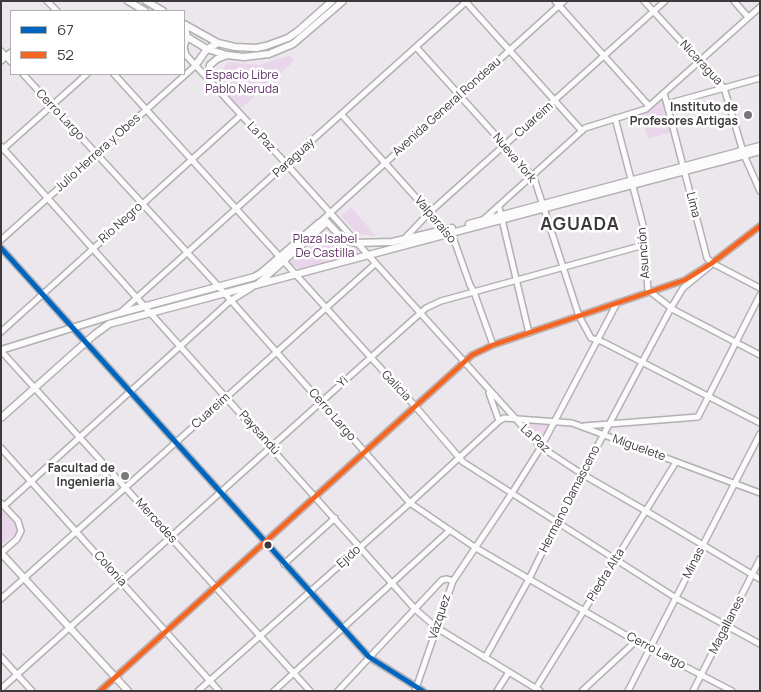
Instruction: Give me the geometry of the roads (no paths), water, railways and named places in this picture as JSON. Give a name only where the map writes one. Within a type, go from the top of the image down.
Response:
[{"type":"main road","points":[[128,1],[143,10]]},
{"type":"main road","points":[[146,1],[155,9]]},
{"type":"main road","points":[[185,25],[218,42],[235,47],[261,47],[276,43],[298,32],[332,1]]},
{"type":"main road","points":[[186,36],[207,49],[227,55],[257,57],[286,48],[303,37],[344,1]]},
{"type":"main road","points":[[195,66],[207,49],[218,42]]},
{"type":"main road","points":[[210,82],[210,65],[217,59],[227,55]]},
{"type":"main road","points":[[356,243],[382,243],[447,231],[743,153],[760,146]]},
{"type":"main road","points":[[743,153],[760,151]]},
{"type":"main road","points":[[1,418],[86,342],[109,324],[368,256],[484,220],[501,217]]},
{"type":"main road","points":[[319,223],[327,222]]},
{"type":"main road","name":"Avenida General Rondeau","points":[[282,260],[327,222]]},
{"type":"main road","name":"La Paz","points":[[327,222],[344,240],[356,243]]},
{"type":"main road","name":"Avenida General Rondeau","points":[[254,286],[319,223]]},
{"type":"main road","points":[[1,350],[120,313],[254,277],[282,260]]},
{"type":"main road","points":[[1,553],[128,691]]},
{"type":"main road","points":[[114,678],[122,691]]},
{"type":"street","points":[[47,1],[56,10]]},
{"type":"street","name":"Avenida General Rondeau","points":[[319,223],[509,51],[557,4],[564,1]]},
{"type":"street","name":"Nicaragua","points":[[644,1],[724,88],[743,153],[760,191]]},
{"type":"street","name":"Cuareim","points":[[404,239],[430,212],[506,146],[665,1]]},
{"type":"street","points":[[734,1],[748,17]]},
{"type":"street","points":[[466,2],[582,130]]},
{"type":"street","name":"Paraguay","points":[[120,313],[466,2]]},
{"type":"street","points":[[557,4],[604,56],[647,108]]},
{"type":"street","points":[[484,220],[582,130],[647,108],[760,7]]},
{"type":"street","name":"La Paz","points":[[185,25],[186,36]]},
{"type":"street","name":"Nueva York","points":[[416,47],[536,181],[579,316],[591,338],[603,342],[760,423]]},
{"type":"street","points":[[1,51],[10,61]]},
{"type":"street","name":"La Paz","points":[[185,51],[195,66],[287,164],[541,447],[582,474],[646,510],[760,579]]},
{"type":"street","points":[[1,60],[10,53]]},
{"type":"street","name":"Julio Herrera y Obes","points":[[1,240],[195,66]]},
{"type":"street","name":"Cerro Largo","points":[[24,75],[277,352],[410,503],[476,548],[583,611],[732,691]]},
{"type":"street","points":[[2,149],[86,75]]},
{"type":"street","name":"Galicia","points":[[115,75],[415,406],[462,462],[616,558],[676,598],[760,644]]},
{"type":"street","points":[[667,104],[760,78]]},
{"type":"street","name":"Lima","points":[[664,93],[705,255],[712,263]]},
{"type":"street","name":"Río Negro","points":[[1,332],[241,115]]},
{"type":"street","name":"Valparaíso","points":[[342,115],[456,242],[470,286],[474,292],[493,345]]},
{"type":"street","name":"Asunción","points":[[615,118],[643,226],[647,288],[650,293],[671,308],[760,355]]},
{"type":"street","name":"Paysandú","points":[[2,149],[415,608],[437,628],[538,689]]},
{"type":"street","points":[[499,207],[528,334]]},
{"type":"street","name":"Avenida General Rondeau","points":[[327,222],[330,213]]},
{"type":"street","points":[[100,691],[264,541],[464,362],[479,351],[650,293],[688,278],[712,263],[760,226]]},
{"type":"street","name":"Yi","points":[[1,689],[420,313],[434,303],[644,246]]},
{"type":"street","points":[[1,248],[369,657],[416,689],[423,691]]},
{"type":"street","points":[[712,263],[760,288]]},
{"type":"street","name":"Hermano Damasceno","points":[[485,658],[529,579],[582,474],[671,308],[683,288],[709,268],[712,263]]},
{"type":"street","name":"Cuareim","points":[[1,599],[375,264]]},
{"type":"street","name":"Avenida General Rondeau","points":[[2,504],[31,481],[230,301],[254,286]]},
{"type":"street","points":[[581,427],[698,417],[760,294]]},
{"type":"street","name":"Vázquez","points":[[416,689],[453,581],[541,447],[617,303]]},
{"type":"street","name":"Mercedes","points":[[1,350],[310,691]]},
{"type":"street","points":[[488,389],[499,421],[508,418],[514,419]]},
{"type":"street","name":"Miguelete","points":[[514,419],[572,423],[760,493]]},
{"type":"street","name":"Ejido","points":[[198,691],[410,503],[499,421]]},
{"type":"street","name":"Minas","points":[[628,691],[760,434]]},
{"type":"street","name":"Colonia","points":[[1,448],[219,691]]},
{"type":"street","name":"Piedra Alta","points":[[538,689],[583,611],[676,462]]},
{"type":"street","points":[[1,553],[17,539],[21,531],[18,522],[2,504]]},
{"type":"street","points":[[284,564],[335,518]]},
{"type":"street","points":[[274,691],[450,530]]},
{"type":"street","name":"Magallanes","points":[[693,691],[760,559]]},
{"type":"street","points":[[338,691],[442,580],[453,581]]},
{"type":"street","points":[[582,691],[636,641]]},
{"type":"street","points":[[1,657],[32,691]]},
{"type":"street","points":[[497,691],[509,672]]},
{"type":"place","name":"Instituto de Profesores Artigas","points":[[748,115]]},
{"type":"place","name":"Facultad de Ingenieria","points":[[125,476]]},
{"type":"district","name":"AGUADA","points":[[580,225]]},
{"type":"park label","name":"Espacio Libre Pablo Neruda","points":[[242,83]]},
{"type":"park label","name":"Plaza Isabel De Castilla","points":[[325,247]]}]
